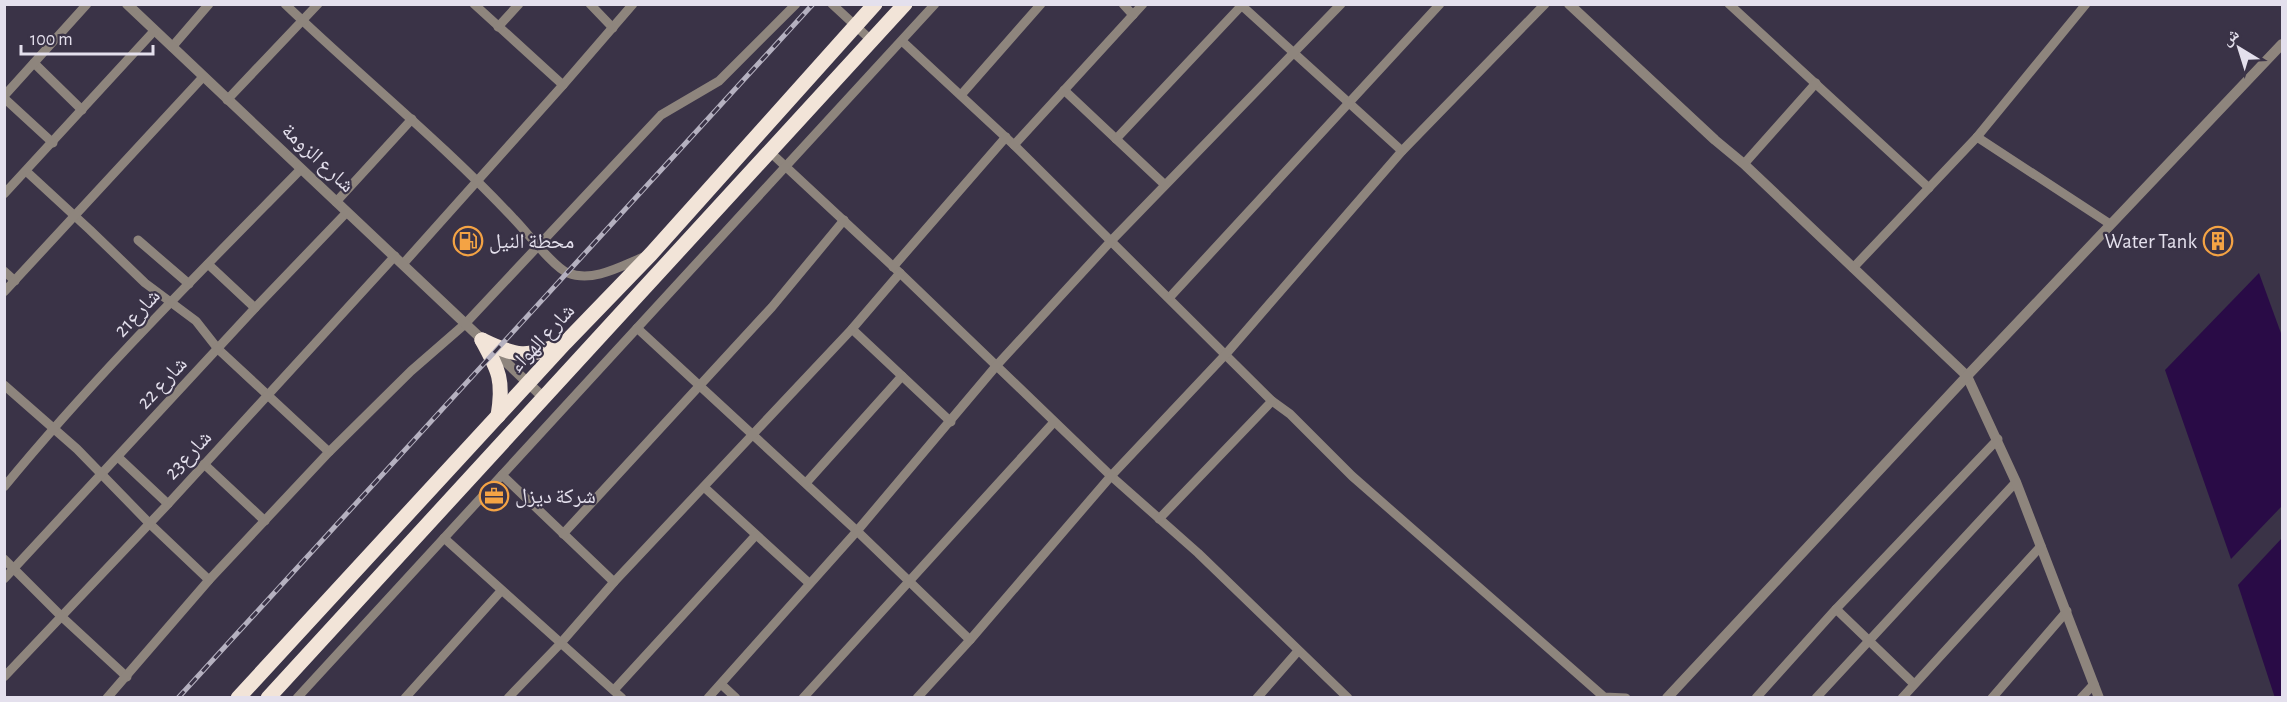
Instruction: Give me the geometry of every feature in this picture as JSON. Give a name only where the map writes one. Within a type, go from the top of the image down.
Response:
[{"type":"highway","name":"شارع الهواء","points":[[238,698],[565,343],[651,254],[875,4]]},
{"type":"highway","name":"شارع الهواء","points":[[273,696],[905,4]]},
{"type":"highway","points":[[482,340],[522,355],[541,352],[565,343]]},
{"type":"highway","points":[[482,340],[501,380],[502,395],[498,416]]},
{"type":"street","points":[[53,143],[4,97],[87,4]]},
{"type":"street","name":"شارع الزومة","points":[[127,4],[544,399]]},
{"type":"street","points":[[172,47],[209,4]]},
{"type":"street","points":[[285,4],[478,180],[551,261],[566,273],[593,275],[611,271],[651,254]]},
{"type":"street","points":[[227,100],[318,4]]},
{"type":"street","points":[[474,4],[563,85]]},
{"type":"street","points":[[498,27],[519,4]]},
{"type":"street","points":[[590,4],[613,28]]},
{"type":"street","name":"شارع23","points":[[4,677],[150,524],[267,396],[478,180],[633,4]]},
{"type":"street","points":[[107,698],[209,580],[329,452],[411,371],[465,324],[540,247],[661,115],[719,81],[796,4]]},
{"type":"street","points":[[832,4],[872,41]]},
{"type":"street","points":[[297,698],[935,4]]},
{"type":"street","points":[[961,95],[1041,4]]},
{"type":"street","points":[[1123,4],[1133,15]]},
{"type":"street","points":[[1014,145],[1143,4]]},
{"type":"street","points":[[708,698],[857,531],[997,365],[1111,241],[1341,4]]},
{"type":"street","points":[[1170,297],[1440,4]]},
{"type":"street","points":[[917,698],[1112,476],[1226,354],[1402,151],[1545,4]]},
{"type":"street","points":[[1569,4],[1715,140],[1744,164],[1967,376],[2016,482],[2099,698]]},
{"type":"street","points":[[1729,4],[1929,188]]},
{"type":"street","points":[[1853,268],[1977,137],[2086,4]]},
{"type":"street","points":[[1116,139],[1242,5],[1293,54],[1402,151]]},
{"type":"street","points":[[4,194],[154,31]]},
{"type":"street","points":[[902,41],[1006,137],[1170,297],[1272,401],[1290,414],[1352,476],[1604,697],[1626,698]]},
{"type":"street","points":[[1667,698],[2110,224],[2283,44]]},
{"type":"street","points":[[34,63],[82,110]]},
{"type":"street","points":[[4,292],[203,77]]},
{"type":"street","points":[[1744,164],[1816,83]]},
{"type":"street","points":[[1064,90],[1165,185]]},
{"type":"street","points":[[336,202],[411,119]]},
{"type":"street","points":[[508,697],[852,329],[897,270],[1006,137]]},
{"type":"street","points":[[1977,137],[2110,224]]},
{"type":"street","points":[[770,152],[997,365],[1054,422],[1198,553],[1348,698]]},
{"type":"street","name":"شارع21","points":[[4,487],[54,428],[170,303],[301,169]]},
{"type":"street","points":[[26,171],[145,283],[196,321],[218,349],[329,452]]},
{"type":"street","name":"شارع 22","points":[[4,579],[347,212]]},
{"type":"street","points":[[563,534],[772,307],[844,220]]},
{"type":"street","points":[[138,240],[189,284]]},
{"type":"street","points":[[208,264],[255,308]]},
{"type":"street","points":[[4,271],[15,281]]},
{"type":"street","points":[[637,328],[806,483],[970,640]]},
{"type":"street","points":[[852,329],[951,422]]},
{"type":"street","points":[[806,483],[902,376]]},
{"type":"street","points":[[4,385],[54,428],[209,580]]},
{"type":"street","points":[[1159,519],[1272,401]]},
{"type":"street","points":[[803,698],[1054,422]]},
{"type":"street","points":[[1756,698],[1836,609],[1998,439]]},
{"type":"street","points":[[118,457],[168,504]]},
{"type":"street","points":[[204,464],[265,521]]},
{"type":"street","points":[[502,475],[614,582]]},
{"type":"street","points":[[1816,698],[2016,482]]},
{"type":"street","points":[[704,487],[809,583]]},
{"type":"street","points":[[614,690],[756,535]]},
{"type":"street","points":[[444,538],[622,698]]},
{"type":"street","points":[[1902,698],[2041,546]]},
{"type":"street","points":[[4,559],[62,617],[127,676]]},
{"type":"street","points":[[405,698],[501,591]]},
{"type":"street","points":[[1836,609],[1914,684]]},
{"type":"street","points":[[1992,698],[2067,611]]},
{"type":"street","points":[[1257,698],[1298,651]]},
{"type":"street","points":[[721,684],[736,698]]},
{"type":"street","points":[[2081,698],[2094,684]]},
{"type":"shaded area","points":[[2259,273],[2282,336],[2282,506],[2231,559],[2165,370]]},
{"type":"shaded area","points":[[2282,538],[2282,697],[2275,698],[2238,585]]},
{"type":"railway","points":[[178,698],[813,4]]},
{"type":"place","name":"محطة النيل","points":[[468,241]]},
{"type":"place","name":"Water Tank","points":[[2218,241]]},
{"type":"place","name":"شركة ديزل","points":[[494,496]]}]
